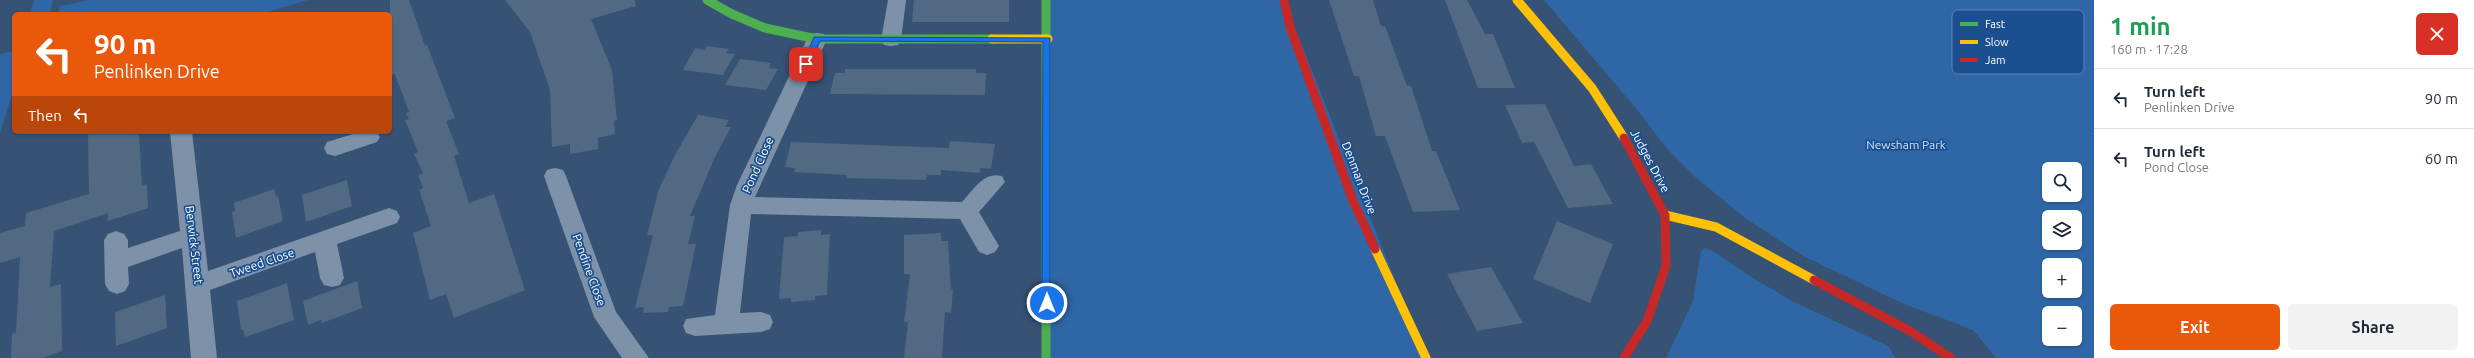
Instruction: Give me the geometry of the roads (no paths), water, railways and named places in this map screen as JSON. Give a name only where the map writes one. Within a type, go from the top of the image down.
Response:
[{"type":"street","points":[[707,0],[732,14],[765,28],[817,39],[1048,40]]},
{"type":"street","points":[[891,40],[897,0]]},
{"type":"street","points":[[1046,0],[1048,40],[1046,358]]},
{"type":"street","name":"Denman Drive","points":[[1284,0],[1290,27],[1353,201],[1426,358]]},
{"type":"street","name":"Judges Drive","points":[[1517,0],[1524,11],[1570,62],[1616,122],[1665,215],[1666,266],[1647,321],[1624,358]]},
{"type":"street","name":"Pond Close","points":[[726,324],[741,205],[748,185],[817,39]]},
{"type":"street","name":"Berwick Street","points":[[181,134],[191,236],[199,284],[204,358]]},
{"type":"street","points":[[335,148],[370,141]]},
{"type":"street","name":"Pendine Close","points":[[554,176],[606,317],[636,358]]},
{"type":"street","points":[[741,205],[967,211],[994,182]]},
{"type":"street","points":[[967,211],[988,246]]},
{"type":"street","points":[[1665,215],[1716,228],[1910,331],[1951,358]]},
{"type":"street","name":"Tweed Close","points":[[199,284],[325,241],[389,217]]},
{"type":"street","points":[[117,284],[117,251],[191,236]]},
{"type":"street","points":[[325,241],[332,278]]},
{"type":"street","points":[[695,326],[761,322]]},
{"type":"park label","name":"Newsham Park","points":[[1906,145]]}]
